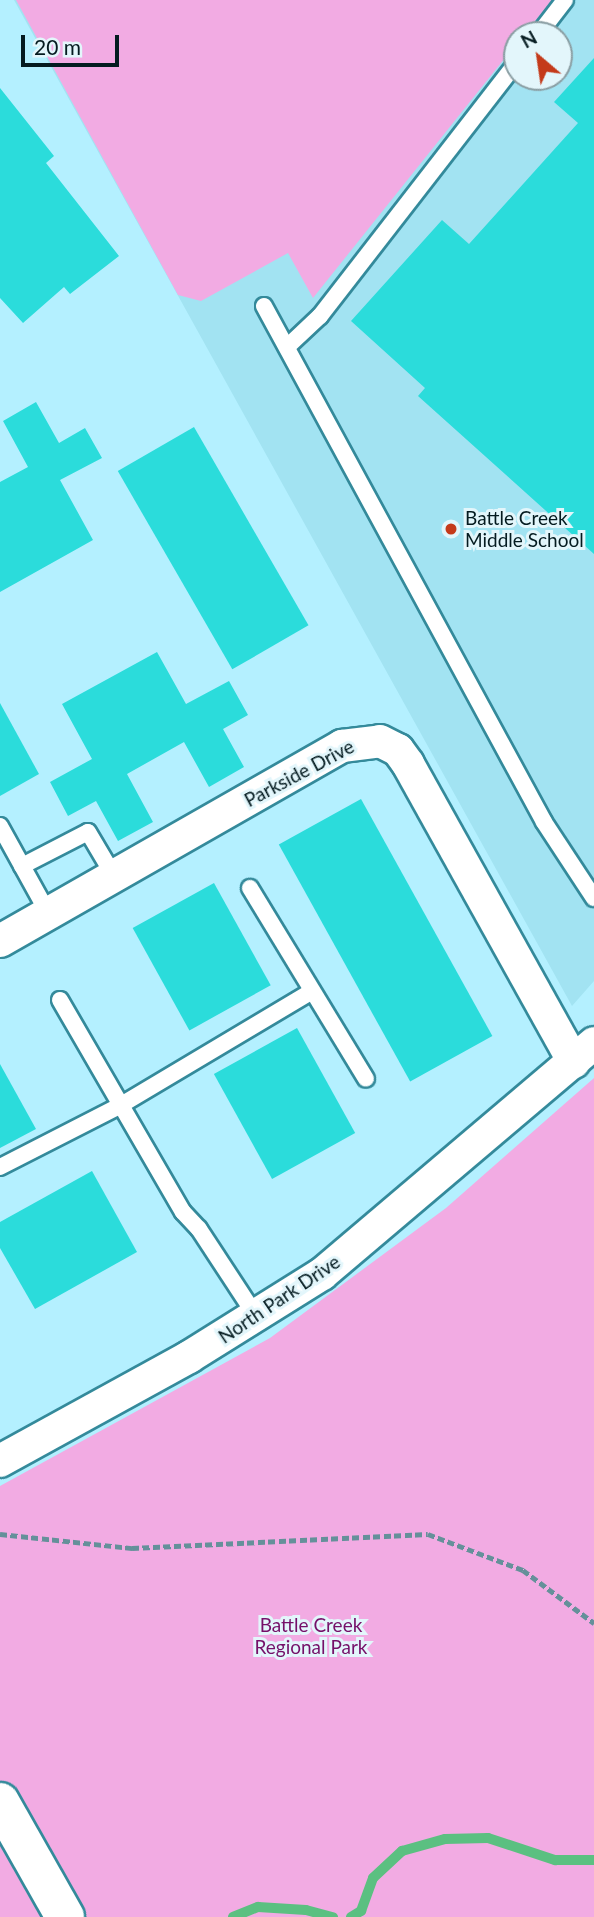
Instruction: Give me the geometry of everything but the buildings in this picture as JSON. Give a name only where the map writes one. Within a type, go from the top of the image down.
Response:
[{"type":"street","name":"Parkside Drive","points":[[0,940],[342,746],[380,741],[398,750],[408,764],[584,1052]]},
{"type":"street","name":"North Park Drive","points":[[0,1461],[256,1316],[322,1274],[584,1052]]},
{"type":"street","points":[[0,1802],[65,1917]]},
{"type":"lane","points":[[549,21],[565,0]]},
{"type":"lane","points":[[287,347],[320,316],[503,80]]},
{"type":"lane","points":[[264,306],[544,822],[594,898]]},
{"type":"lane","points":[[0,825],[48,914]]},
{"type":"lane","points":[[22,866],[88,832],[114,876]]},
{"type":"lane","points":[[250,888],[366,1079]]},
{"type":"lane","points":[[0,1167],[121,1105],[312,990]]},
{"type":"lane","points":[[60,1000],[183,1212],[199,1228],[256,1316]]},
{"type":"path","points":[[0,1534],[132,1548],[428,1534],[523,1570],[594,1623]]},
{"type":"shaded area","name":"Battle Creek Middle School","points":[[14,0],[594,0],[594,981],[572,1006]]},
{"type":"green space","points":[[16,0],[552,0],[535,21],[503,21],[503,60],[313,298],[288,253],[201,301],[178,295]]},
{"type":"green space","name":"Battle Creek Regional Park","points":[[594,1078],[594,1917],[0,1917],[0,1486],[270,1338],[446,1208]]},
{"type":"waterway","points":[[351,1917],[361,1911],[373,1878],[402,1851],[445,1839],[488,1838],[555,1860],[594,1860]]},
{"type":"waterway","points":[[233,1917],[258,1907],[306,1910],[333,1917]]},
{"type":"place","name":"Battle Creek Middle School","points":[[451,529]]}]
